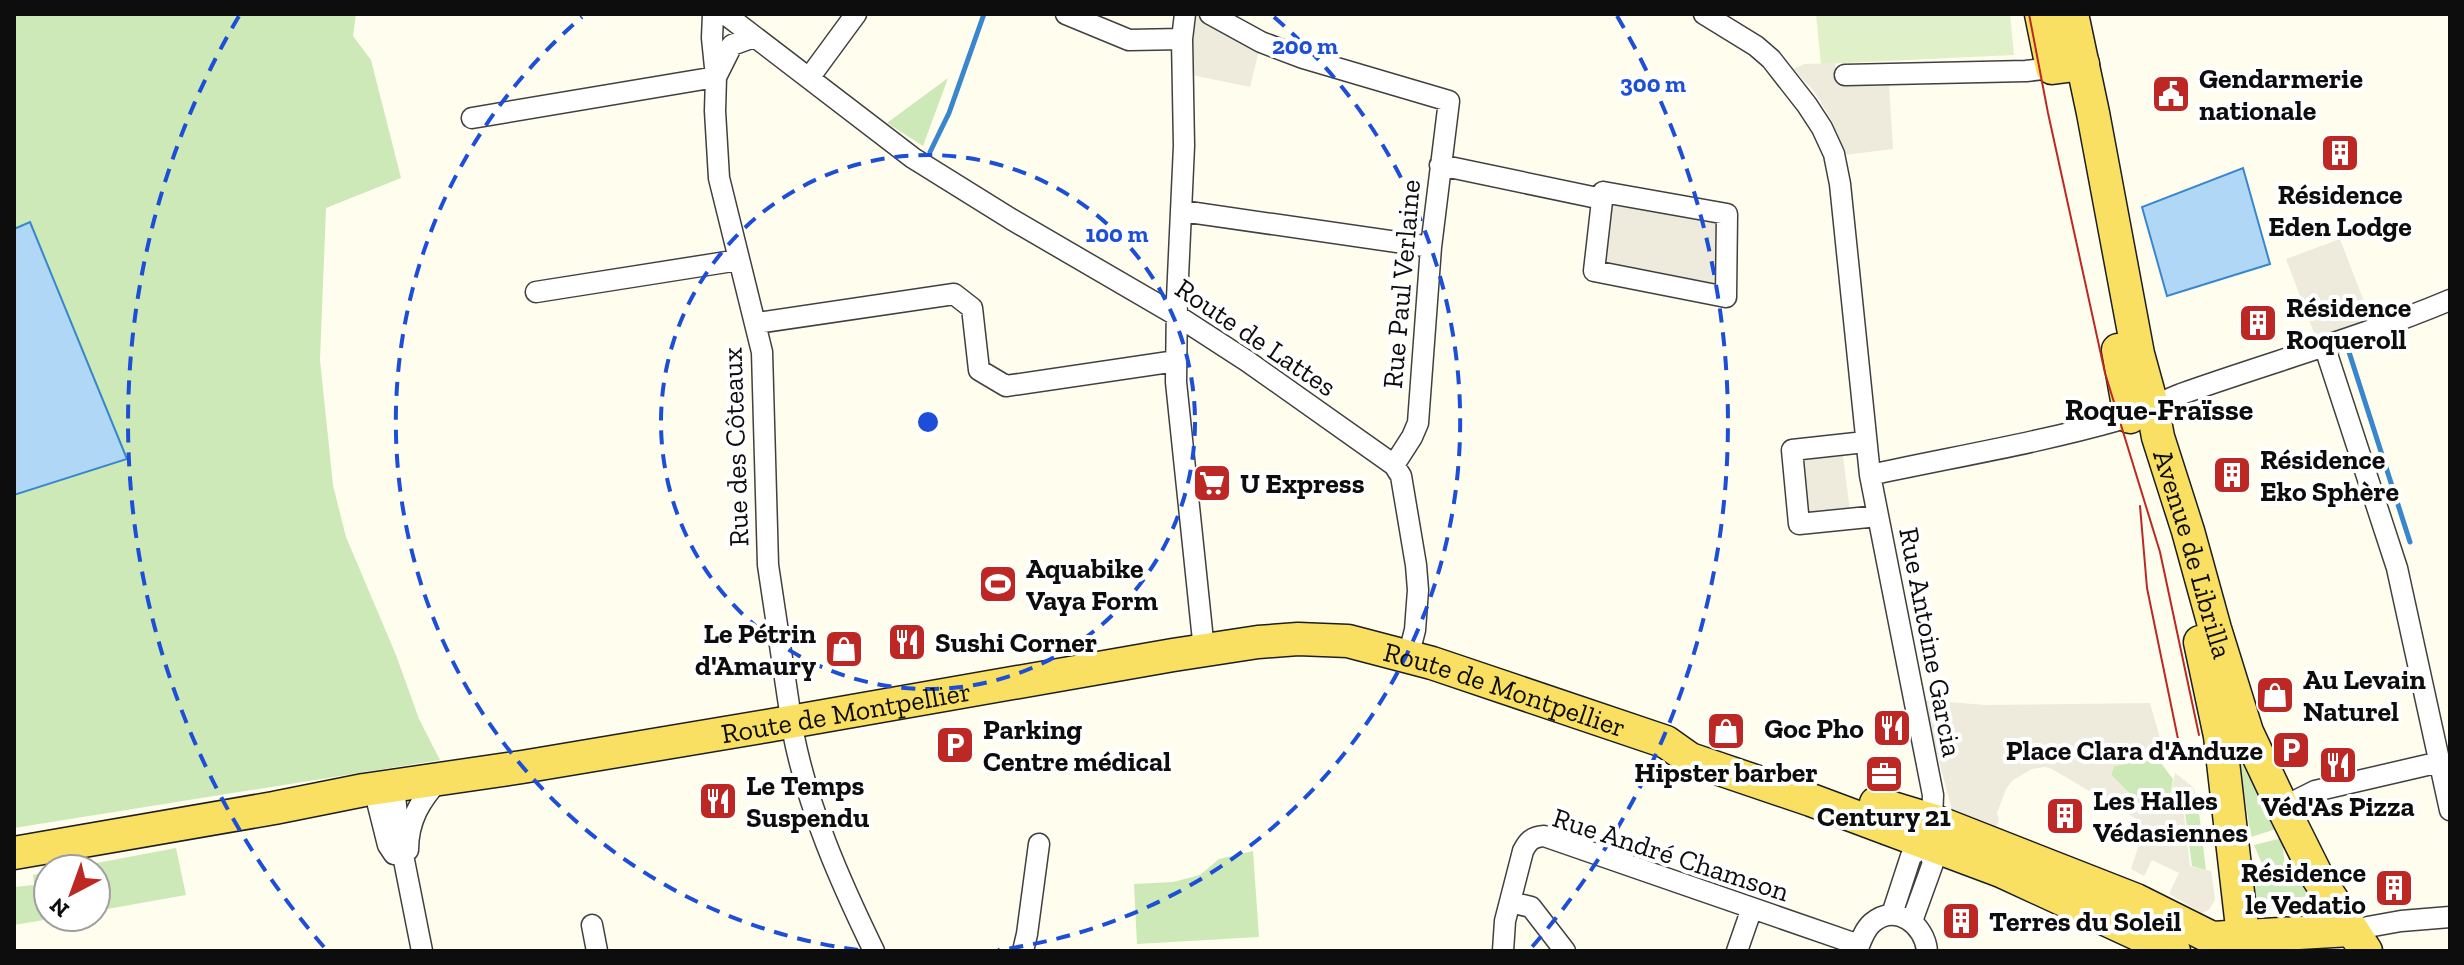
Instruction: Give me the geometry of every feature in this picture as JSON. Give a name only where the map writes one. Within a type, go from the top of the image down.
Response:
[{"type":"main road","points":[[2041,14],[2066,66]]},
{"type":"main road","name":"Avenue de Librilla","points":[[2055,14],[2092,205],[2107,239],[2140,411],[2185,569],[2220,736],[2235,942]]},
{"type":"main road","name":"Avenue de Librilla","points":[[2072,14],[2066,66],[2138,354],[2140,411],[2158,437],[2243,717],[2287,817],[2353,944]]},
{"type":"main road","name":"Route de Montpellier","points":[[14,853],[372,789],[536,765],[1204,650],[1298,639],[1348,641],[1408,657],[1666,742],[1690,759],[1811,800],[1929,832],[2136,900],[2235,942]]},
{"type":"main road","name":"Route de Montpellier","points":[[1929,832],[2001,871],[2174,951]]},
{"type":"main road","points":[[2235,942],[2353,944]]},
{"type":"street","name":"Rue des Côteaux","points":[[713,14],[719,178],[762,352],[768,565],[792,722],[798,754],[829,855],[874,951]]},
{"type":"street","name":"Route de Lattes","points":[[725,14],[913,158],[1176,315],[1394,465]]},
{"type":"street","points":[[809,78],[856,14]]},
{"type":"street","points":[[1066,14],[1129,40],[1182,39]]},
{"type":"street","points":[[1185,14],[1182,39],[1184,146],[1176,361],[1204,650]]},
{"type":"street","name":"Rue Paul Verlaine","points":[[1210,14],[1261,42],[1303,58],[1449,101],[1431,247],[1418,423],[1394,465]]},
{"type":"street","name":"Rue Antoine Garcia","points":[[1704,14],[1756,46],[1771,59],[1807,105],[1834,154],[1840,184],[1870,475],[1933,795],[1929,832],[1933,863],[1912,921]]},
{"type":"street","name":"Rue des Côteaux","points":[[716,77],[732,45],[754,37]]},
{"type":"street","points":[[1845,75],[2026,71],[2066,66]]},
{"type":"street","points":[[472,118],[716,77]]},
{"type":"street","points":[[1440,165],[1602,199]]},
{"type":"street","points":[[1603,192],[1727,214],[1726,297],[1594,271],[1602,199],[1603,192]]},
{"type":"street","points":[[1182,211],[1431,247]]},
{"type":"street","points":[[536,292],[739,260]]},
{"type":"street","points":[[757,323],[954,294],[972,308],[979,370],[1006,386],[1176,361]]},
{"type":"street","points":[[1870,475],[2025,443],[2140,411],[2325,348],[2450,300]]},
{"type":"street","points":[[2325,348],[2397,568],[2450,810]]},
{"type":"street","points":[[1865,442],[1792,450],[1799,524],[1878,516]]},
{"type":"street","points":[[1394,465],[1401,476],[1416,565],[1417,610],[1408,657]]},
{"type":"street","points":[[2287,817],[2291,803],[2315,791],[2440,762]]},
{"type":"street","points":[[407,874],[408,837],[416,808],[441,778]]},
{"type":"street","points":[[372,789],[388,845],[407,874]]},
{"type":"street","points":[[372,789],[399,835],[422,951]]},
{"type":"street","points":[[1892,914],[1911,856],[1929,832]]},
{"type":"street","name":"Rue André Chamson","points":[[1503,951],[1505,921],[1523,851],[1534,837],[1544,836],[1858,948]]},
{"type":"street","points":[[1023,951],[1039,844]]},
{"type":"street","points":[[1510,902],[1531,907],[1565,951]]},
{"type":"street","points":[[1737,951],[1752,908]]},
{"type":"street","points":[[1858,948],[1872,923],[1892,914],[1912,921],[1921,931],[1927,951]]},
{"type":"street","points":[[2353,944],[2401,921],[2450,917]]},
{"type":"street","points":[[592,925],[597,951]]},
{"type":"green space","points":[[14,14],[356,14],[353,36],[371,60],[401,178],[326,208],[320,360],[333,485],[346,537],[396,655],[419,719],[440,760],[14,828]]},
{"type":"green space","points":[[1816,14],[2010,14],[2014,55],[1821,64]]},
{"type":"green space","points":[[948,78],[923,146],[887,123]]},
{"type":"green space","points":[[2157,758],[2173,779],[2168,808],[2160,815],[2143,807],[2111,775],[2114,766]]},
{"type":"green space","points":[[2243,760],[2276,829],[2251,837],[2239,762]]},
{"type":"green space","points":[[2197,796],[2206,870],[2192,866],[2183,797]]},
{"type":"green space","points":[[2282,838],[2285,868],[2266,873],[2254,845]]},
{"type":"green space","points":[[176,848],[186,895],[112,908],[112,860]]},
{"type":"green space","points":[[1253,851],[1259,937],[1137,944],[1134,884],[1173,882],[1200,875],[1219,859]]},
{"type":"green space","points":[[2308,876],[2317,895],[2254,903],[2251,881]]},
{"type":"green space","points":[[32,885],[32,922],[14,925],[14,887]]},
{"type":"shaded area","points":[[1185,14],[1210,14],[1261,42],[1250,87],[1182,73]]},
{"type":"shaded area","points":[[1835,63],[1840,85],[1889,85],[1893,149],[1844,155],[1833,123],[1814,91],[1793,69],[1804,64]]},
{"type":"shaded area","points":[[1603,192],[1727,219],[1726,294],[1596,272]]},
{"type":"shaded area","points":[[2340,239],[2371,320],[2317,341],[2286,259]]},
{"type":"shaded area","points":[[1843,456],[1850,512],[1805,516],[1802,458]]},
{"type":"shaded area","points":[[1923,700],[1985,705],[2150,703],[2164,752],[2157,758],[2114,766],[2111,775],[2143,807],[2160,815],[2168,808],[2175,773],[2193,787],[2197,796],[2182,797],[2190,866],[2211,871],[2215,899],[2209,910],[2202,913],[2169,894],[2179,873],[2152,860],[2144,876],[2131,869],[2143,832],[2138,820],[2052,769],[2032,769],[2013,780],[1997,813],[1996,829],[1953,814]]},
{"type":"water","points":[[2243,168],[2270,264],[2167,296],[2142,207]]},
{"type":"water","points":[[30,222],[127,459],[14,495],[14,229]]},
{"type":"waterway","points":[[930,152],[949,113],[984,14]]},
{"type":"waterway","points":[[2349,352],[2410,542]]},
{"type":"tram line","points":[[2029,14],[2105,373],[2160,552],[2199,735]]},
{"type":"tram line","points":[[2140,506],[2147,588],[2178,739]]},
{"type":"place","name":"Gendarmerie nationale","points":[[2171,94]]},
{"type":"place","name":"Résidence Eden Lodge","points":[[2340,153]]},
{"type":"place","name":"Résidence Roqueroll","points":[[2258,323]]},
{"type":"place","name":"Résidence Eko Sphère","points":[[2232,475]]},
{"type":"place","name":"U Express","points":[[1212,483]]},
{"type":"place","name":"Aquabike Vaya Form","points":[[998,584]]},
{"type":"place","name":"Sushi Corner","points":[[907,642]]},
{"type":"place","name":"Le Pétrin d'Amaury","points":[[844,649]]},
{"type":"place","name":"Au Levain Naturel","points":[[2275,695]]},
{"type":"place","name":"Goc Pho","points":[[1892,728]]},
{"type":"place","name":"Hipster barber","points":[[1726,731]]},
{"type":"place","name":"Parking Centre médical","points":[[955,745]]},
{"type":"place","name":"Place Clara d'Anduze","points":[[2291,750]]},
{"type":"place","name":"Véd'As Pizza","points":[[2338,765]]},
{"type":"place","name":"Century 21","points":[[1884,774]]},
{"type":"place","name":"Le Temps Suspendu","points":[[718,801]]},
{"type":"place","name":"Les Halles Védasiennes","points":[[2065,816]]},
{"type":"place","name":"Résidence le Vedatio","points":[[2394,888]]},
{"type":"place","name":"Terres du Soleil","points":[[1961,921]]},
{"type":"district","name":"Roque-Fraïsse","points":[[2159,410]]}]
